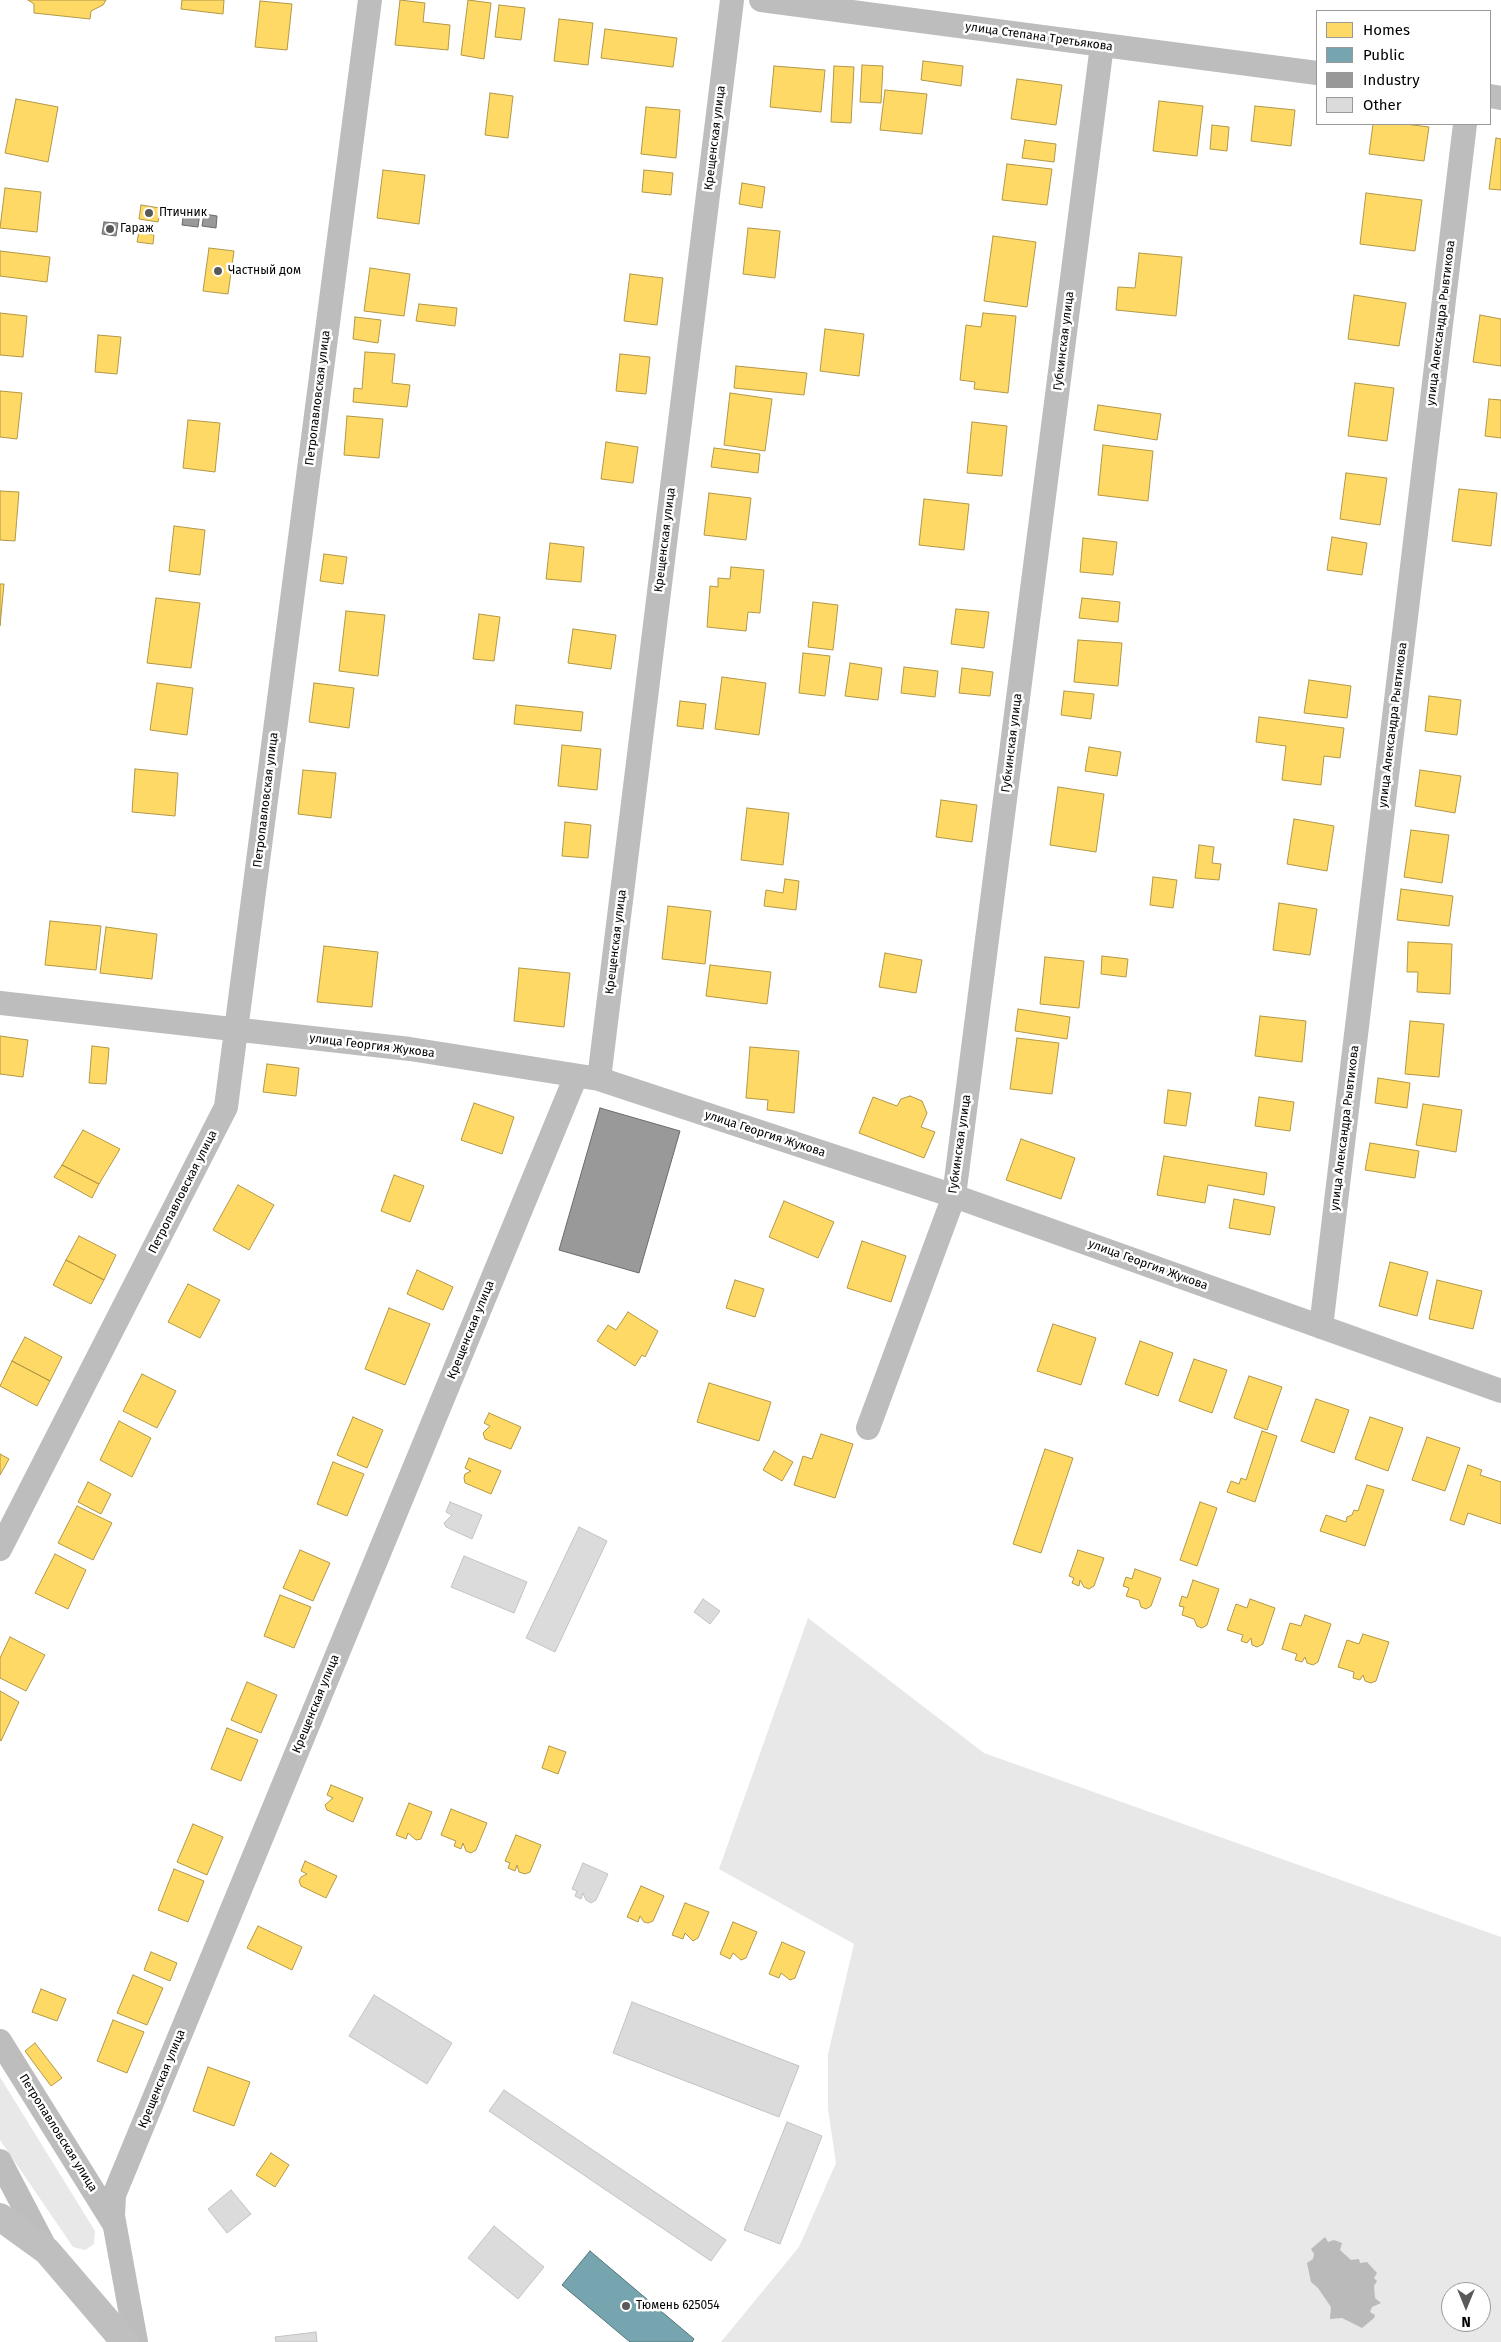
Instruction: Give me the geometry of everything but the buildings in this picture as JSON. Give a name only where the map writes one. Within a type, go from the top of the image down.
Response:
[{"type":"street","name":"Петропавловская улица","points":[[0,1549],[226,1107],[370,0]]},
{"type":"street","name":"Крещенская улица","points":[[136,2342],[115,2225],[114,2195],[587,1078],[732,0]]},
{"type":"street","name":"улица Степана Третьякова","points":[[761,0],[1316,74]]},
{"type":"street","name":"Губкинская улица","points":[[868,1428],[954,1196],[1102,45]]},
{"type":"street","name":"улица Александра Рывтикова","points":[[1322,1327],[1465,125]]},
{"type":"street","name":"улица Георгия Жукова","points":[[0,1003],[410,1050],[587,1078],[954,1196],[1501,1391]]},
{"type":"street","name":"Петропавловская улица","points":[[0,2041],[115,2225]]},
{"type":"street","points":[[2,2169],[47,2251],[125,2342]]},
{"type":"street","points":[[0,2216],[47,2251]]},
{"type":"shaded area","points":[[808,1618],[984,1753],[1501,1937],[1501,2342],[721,2342],[799,2247],[836,2163],[828,2109],[828,2054],[854,1944],[719,1869]]},
{"type":"shaded area","points":[[0,2077],[95,2231],[94,2244],[85,2250],[73,2247],[0,2140]]},
{"type":"shaded area","points":[[1325,2237],[1328,2242],[1334,2240],[1342,2243],[1340,2250],[1351,2260],[1359,2259],[1360,2263],[1367,2262],[1377,2273],[1374,2278],[1377,2281],[1374,2286],[1375,2298],[1381,2303],[1372,2307],[1370,2312],[1375,2315],[1374,2318],[1362,2328],[1342,2318],[1330,2319],[1331,2307],[1318,2288],[1311,2282],[1307,2263],[1313,2259],[1314,2254],[1311,2249]]},
{"type":"place","name":"Птичник","points":[[149,213]]},
{"type":"place","name":"Гараж","points":[[110,229]]},
{"type":"place","name":"Частный дом","points":[[218,271]]},
{"type":"place","name":"Тюмень 625054","points":[[626,2306]]}]
